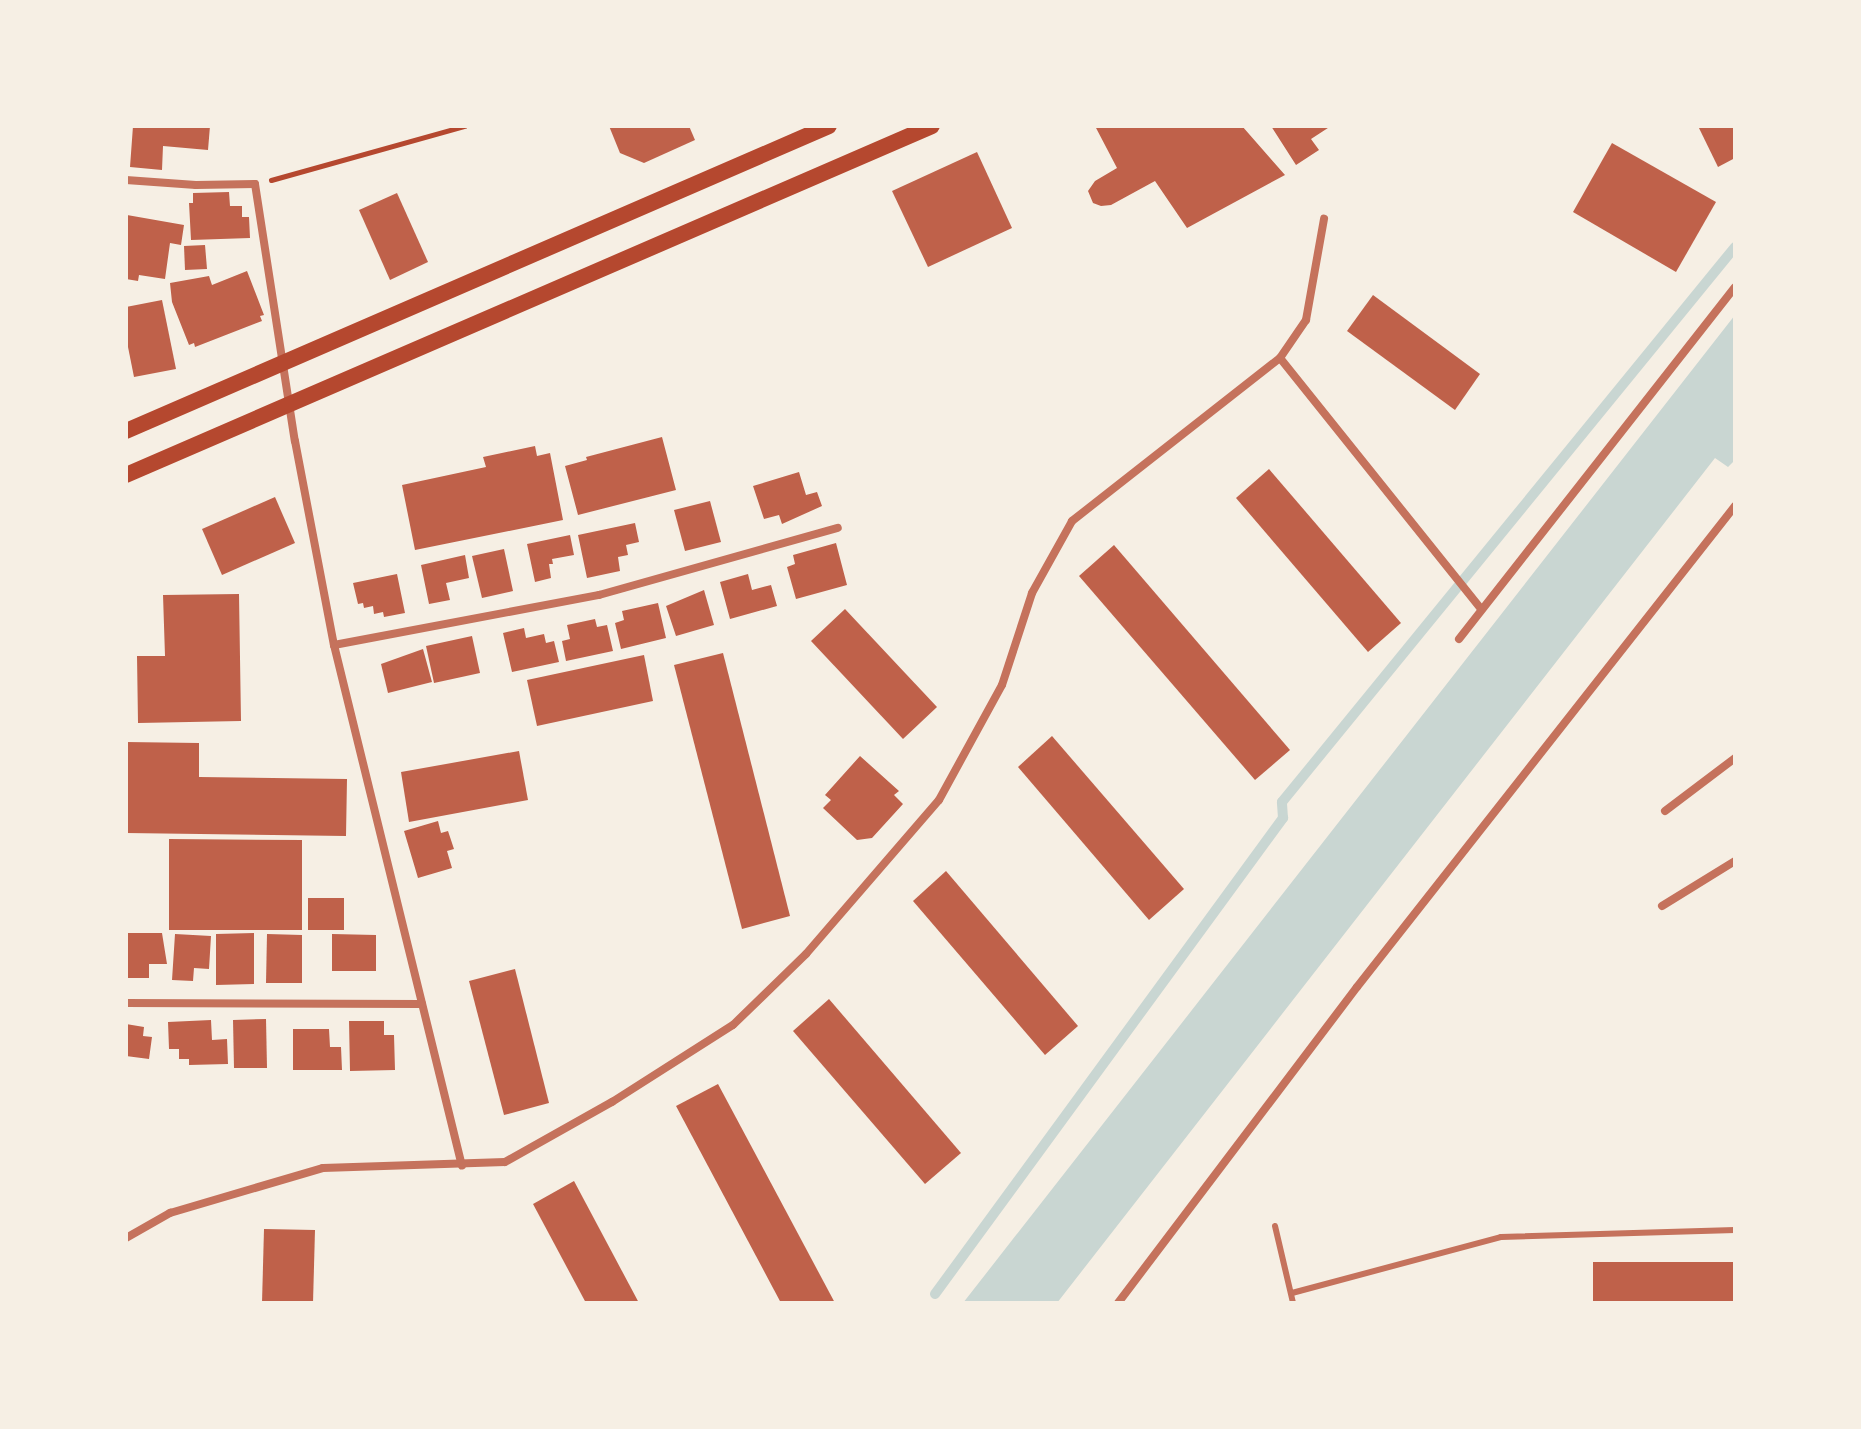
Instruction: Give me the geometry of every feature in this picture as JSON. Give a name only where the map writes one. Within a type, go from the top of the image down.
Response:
[{"type":"main road","points":[[126,431],[829,126]]},
{"type":"main road","points":[[126,475],[932,126]]},
{"type":"street","points":[[127,180],[196,185],[255,184],[290,404],[334,645],[462,1166]]},
{"type":"street","points":[[126,1238],[170,1213],[323,1168],[462,1166],[505,1162],[612,1102],[733,1025],[806,954],[939,800],[1002,685],[1032,593],[1072,521],[1280,358],[1306,320],[1324,219]]},
{"type":"street","points":[[1459,639],[1735,287]]},
{"type":"street","points":[[1280,358],[1481,609]]},
{"type":"street","points":[[1118,1303],[1357,987],[1735,506]]},
{"type":"street","points":[[334,645],[599,595],[838,528]]},
{"type":"street","points":[[1665,811],[1735,758]]},
{"type":"street","points":[[1662,906],[1735,861]]},
{"type":"street","points":[[126,1003],[422,1004]]},
{"type":"lane","points":[[1275,1226],[1293,1303]]},
{"type":"lane","points":[[1292,1293],[1501,1237],[1735,1230]]},
{"type":"path","points":[[255,184],[465,126]]},
{"type":"shaded area","points":[[1735,315],[1735,460],[1728,467],[1715,458],[1057,1303],[963,1303]]},
{"type":"building","points":[[133,126],[210,126],[208,150],[163,146],[162,170],[130,167]]},
{"type":"building","points":[[609,126],[689,126],[695,140],[644,163],[620,153]]},
{"type":"building","points":[[1095,126],[1242,126],[1285,175],[1187,228],[1155,181],[1111,205],[1101,206],[1093,203],[1088,191],[1095,181],[1117,168]]},
{"type":"building","points":[[1271,126],[1331,126],[1311,139],[1319,150],[1296,165]]},
{"type":"building","points":[[1698,126],[1735,126],[1735,158],[1718,167]]},
{"type":"building","points":[[1612,143],[1716,202],[1676,272],[1573,212]]},
{"type":"building","points":[[977,152],[1012,228],[928,267],[892,191]]},
{"type":"building","points":[[229,192],[230,206],[242,206],[242,217],[249,217],[250,238],[191,240],[189,203],[193,203],[193,193]]},
{"type":"building","points":[[397,193],[428,262],[390,280],[359,210]]},
{"type":"building","points":[[127,215],[184,225],[181,245],[170,243],[165,279],[139,275],[138,281],[126,279]]},
{"type":"building","points":[[205,245],[207,269],[185,270],[184,246]]},
{"type":"building","points":[[247,271],[264,315],[260,316],[262,321],[195,347],[194,343],[189,345],[172,302],[170,283],[209,276],[212,285]]},
{"type":"building","points":[[1373,295],[1480,374],[1455,410],[1347,331]]},
{"type":"building","points":[[162,300],[176,369],[134,377],[126,337],[126,307]]},
{"type":"building","points":[[662,437],[676,490],[578,515],[565,466],[587,460],[586,457]]},
{"type":"building","points":[[535,446],[537,456],[550,453],[563,520],[415,550],[402,485],[486,467],[483,457]]},
{"type":"building","points":[[1269,469],[1401,623],[1368,652],[1236,498]]},
{"type":"building","points":[[799,472],[806,495],[817,492],[822,506],[782,524],[779,515],[764,519],[753,486]]},
{"type":"building","points":[[275,497],[295,543],[222,575],[202,529]]},
{"type":"building","points":[[710,501],[721,542],[685,551],[674,510]]},
{"type":"building","points":[[635,523],[639,542],[626,545],[628,555],[618,557],[620,571],[587,578],[578,535]]},
{"type":"building","points":[[570,535],[574,555],[552,559],[553,564],[549,564],[551,578],[535,582],[527,544]]},
{"type":"building","points":[[836,543],[847,585],[796,599],[787,567],[795,564],[793,555]]},
{"type":"building","points":[[1114,545],[1290,750],[1255,780],[1079,576]]},
{"type":"building","points":[[504,549],[513,591],[482,598],[472,556]]},
{"type":"building","points":[[465,555],[469,578],[446,583],[450,600],[429,604],[421,565]]},
{"type":"building","points":[[397,574],[405,613],[384,617],[383,612],[374,614],[373,606],[364,608],[363,603],[358,604],[353,583]]},
{"type":"building","points":[[748,574],[752,590],[771,585],[777,606],[730,619],[720,582]]},
{"type":"building","points":[[704,590],[714,625],[676,636],[666,606]]},
{"type":"building","points":[[239,594],[241,721],[138,723],[137,656],[165,656],[163,595]]},
{"type":"building","points":[[658,603],[666,638],[621,649],[615,623],[624,620],[622,611]]},
{"type":"building","points":[[845,609],[937,707],[903,739],[811,641]]},
{"type":"building","points":[[595,619],[597,627],[607,625],[613,651],[566,661],[562,641],[570,639],[567,625]]},
{"type":"building","points":[[524,628],[526,638],[544,634],[546,643],[554,641],[559,662],[512,672],[503,633]]},
{"type":"building","points":[[472,636],[480,673],[434,683],[426,646]]},
{"type":"building","points":[[423,649],[432,682],[388,693],[381,664]]},
{"type":"building","points":[[723,653],[790,916],[742,929],[674,665]]},
{"type":"building","points":[[644,655],[653,701],[537,726],[527,680]]},
{"type":"building","points":[[1052,736],[1184,889],[1149,920],[1018,767]]},
{"type":"building","points":[[126,742],[199,743],[199,777],[347,779],[346,836],[126,833]]},
{"type":"building","points":[[519,751],[528,800],[409,822],[401,772]]},
{"type":"building","points":[[860,756],[899,791],[894,795],[903,804],[872,838],[857,840],[823,808],[831,800],[825,795]]},
{"type":"building","points":[[438,821],[441,833],[448,831],[454,849],[447,851],[452,868],[418,878],[404,831]]},
{"type":"building","points":[[169,839],[302,840],[302,930],[169,930]]},
{"type":"building","points":[[946,871],[1078,1026],[1045,1055],[913,901]]},
{"type":"building","points":[[308,898],[344,898],[344,930],[308,930]]},
{"type":"building","points":[[127,933],[162,933],[167,964],[149,964],[149,978],[127,978]]},
{"type":"building","points":[[254,933],[254,984],[216,985],[216,934]]},
{"type":"building","points":[[175,934],[211,936],[209,969],[194,968],[193,981],[172,980]]},
{"type":"building","points":[[267,934],[302,935],[302,983],[266,983]]},
{"type":"building","points":[[332,934],[376,935],[376,971],[332,971]]},
{"type":"building","points":[[515,969],[549,1103],[504,1115],[469,981]]},
{"type":"building","points":[[829,999],[961,1153],[925,1184],[793,1031]]},
{"type":"building","points":[[266,1019],[267,1068],[234,1068],[233,1020]]},
{"type":"building","points":[[211,1020],[212,1040],[227,1039],[228,1064],[189,1065],[189,1059],[179,1059],[179,1049],[169,1049],[168,1022]]},
{"type":"building","points":[[349,1021],[384,1021],[384,1035],[394,1035],[395,1070],[350,1071]]},
{"type":"building","points":[[126,1024],[144,1027],[143,1036],[152,1037],[149,1059],[126,1056]]},
{"type":"building","points":[[293,1029],[329,1029],[330,1047],[341,1047],[342,1070],[293,1070]]},
{"type":"building","points":[[718,1084],[835,1303],[781,1303],[676,1106]]},
{"type":"building","points":[[574,1181],[639,1303],[586,1303],[533,1204]]},
{"type":"building","points":[[264,1229],[315,1230],[313,1303],[262,1303]]},
{"type":"building","points":[[1593,1262],[1735,1262],[1735,1303],[1593,1303]]},
{"type":"waterway","points":[[935,1294],[1283,818],[1282,802],[1735,247]]}]
